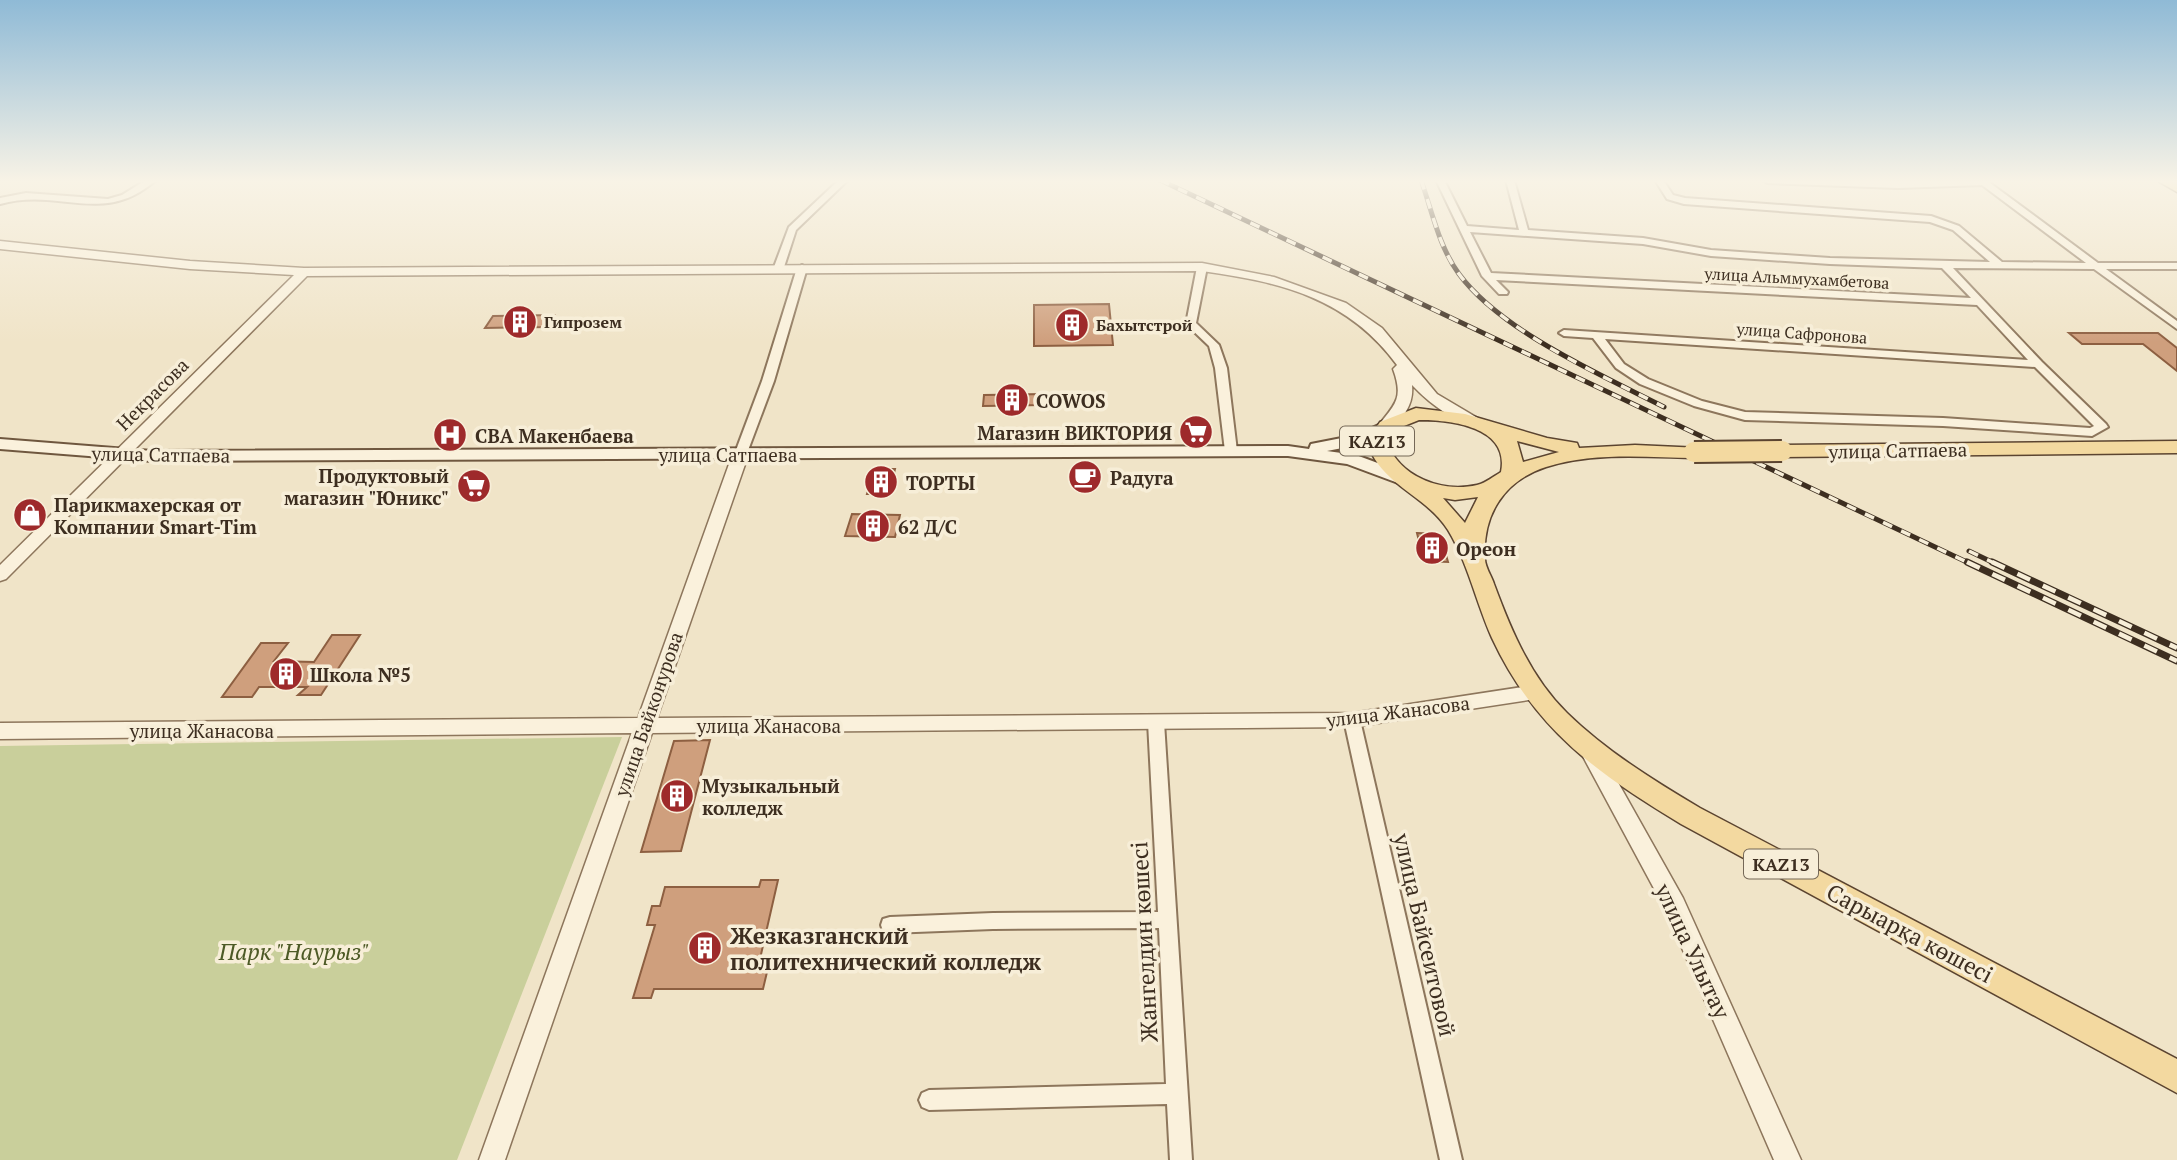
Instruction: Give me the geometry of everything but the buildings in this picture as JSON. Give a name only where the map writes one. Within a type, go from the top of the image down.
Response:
[{"type":"main road","name":"KAZ13","points":[[1475,558],[1447,514],[1387,467],[1379,456],[1378,435],[1385,427],[1404,417],[1428,413],[1461,417],[1545,444],[1619,452]]},
{"type":"main road","name":"KAZ13","points":[[1475,558],[1475,524],[1484,503],[1511,475],[1515,457],[1504,439],[1479,423]]},
{"type":"main road","points":[[1288,451],[1333,446],[1362,439],[1385,427]]},
{"type":"main road","name":"улица Сатпаева","points":[[0,444],[118,455],[1288,451]]},
{"type":"main road","name":"улица Сатпаева","points":[[1619,452],[2177,447]]},
{"type":"main road","points":[[1288,451],[1350,459],[1404,479]]},
{"type":"main road","name":"KAZ13","points":[[1404,479],[1433,490],[1465,493],[1492,488],[1529,466],[1555,456],[1619,452]]},
{"type":"main road","name":"Сарыарқа көшесі","points":[[1475,558],[1497,622],[1535,692],[1557,718],[1588,746],[1649,790],[1724,834],[2177,1077]]},
{"type":"street","points":[[779,267],[790,234]]},
{"type":"street","points":[[1467,234],[1487,276],[1503,292]]},
{"type":"street","points":[[1552,234],[1643,241],[1711,253],[1945,265],[2177,266]]},
{"type":"street","points":[[1963,234],[1999,265]]},
{"type":"street","points":[[2051,234],[2177,326]]},
{"type":"street","points":[[0,245],[166,264],[303,272],[779,267],[1202,267],[1262,278],[1329,302],[1358,316],[1388,344],[1432,397],[1479,423]]},
{"type":"street","points":[[1597,335],[1621,367],[1642,379],[1723,411],[1745,416],[1943,422],[2092,432],[2102,426],[2038,364],[1945,265]]},
{"type":"street","points":[[1202,267],[1191,324],[1214,345],[1221,368],[1231,451]]},
{"type":"street","name":"улица Байконурова","points":[[492,1160],[768,381],[802,268]]},
{"type":"street","name":"Некрасова","points":[[0,575],[303,272]]},
{"type":"street","name":"улица Альммухамбетова","points":[[1487,276],[1980,302]]},
{"type":"street","name":"улица Сафронова","points":[[1564,333],[2038,364]]},
{"type":"street","points":[[1385,427],[1399,413],[1408,386],[1388,344]]},
{"type":"street","name":"улица Жанасова","points":[[0,731],[1352,720],[1535,692]]},
{"type":"street","name":"улица Байсеитовой","points":[[1352,720],[1451,1160]]},
{"type":"street","name":"Жангелдин көшесі","points":[[1156,722],[1181,1160]]},
{"type":"street","name":"улица Улытау","points":[[1588,746],[1675,905],[1788,1160]]},
{"type":"street","points":[[890,925],[993,921],[1167,920]]},
{"type":"street","points":[[929,1100],[1177,1094]]},
{"type":"green space","name":"Парк \"Наурыз\"","points":[[622,737],[457,1160],[0,1160],[0,746]]},
{"type":"railway","points":[[1274,234],[1971,564]]},
{"type":"railway","points":[[1439,234],[1459,274],[1477,295],[1500,314],[1554,350],[1664,407]]},
{"type":"railway","points":[[1969,551],[1996,564]]},
{"type":"railway","points":[[1967,562],[2177,661]]},
{"type":"railway","points":[[1992,562],[2177,648]]},
{"type":"place","name":"Гипрозем","points":[[520,322]]},
{"type":"place","name":"Бахытстрой","points":[[1072,325]]},
{"type":"place","name":"COWOS","points":[[1012,400]]},
{"type":"place","name":"Магазин ВИКТОРИЯ","points":[[1196,432]]},
{"type":"place","name":"СВА Макенбаева","points":[[450,435]]},
{"type":"place","name":"Радуга","points":[[1085,477]]},
{"type":"place","name":"ТОРТЫ","points":[[881,482]]},
{"type":"place","name":"Продуктовый магазин \"Юникс\"","points":[[474,486]]},
{"type":"place","name":"Парикмахерская от Компании Smart-Tim","points":[[30,515]]},
{"type":"place","name":"62 Д/С","points":[[873,526]]},
{"type":"place","name":"Ореон","points":[[1432,548]]},
{"type":"place","name":"Школа №5","points":[[286,674]]},
{"type":"place","name":"Музыкальный колледж","points":[[677,796]]},
{"type":"place","name":"Жезказганский политехнический колледж","points":[[705,948]]}]
